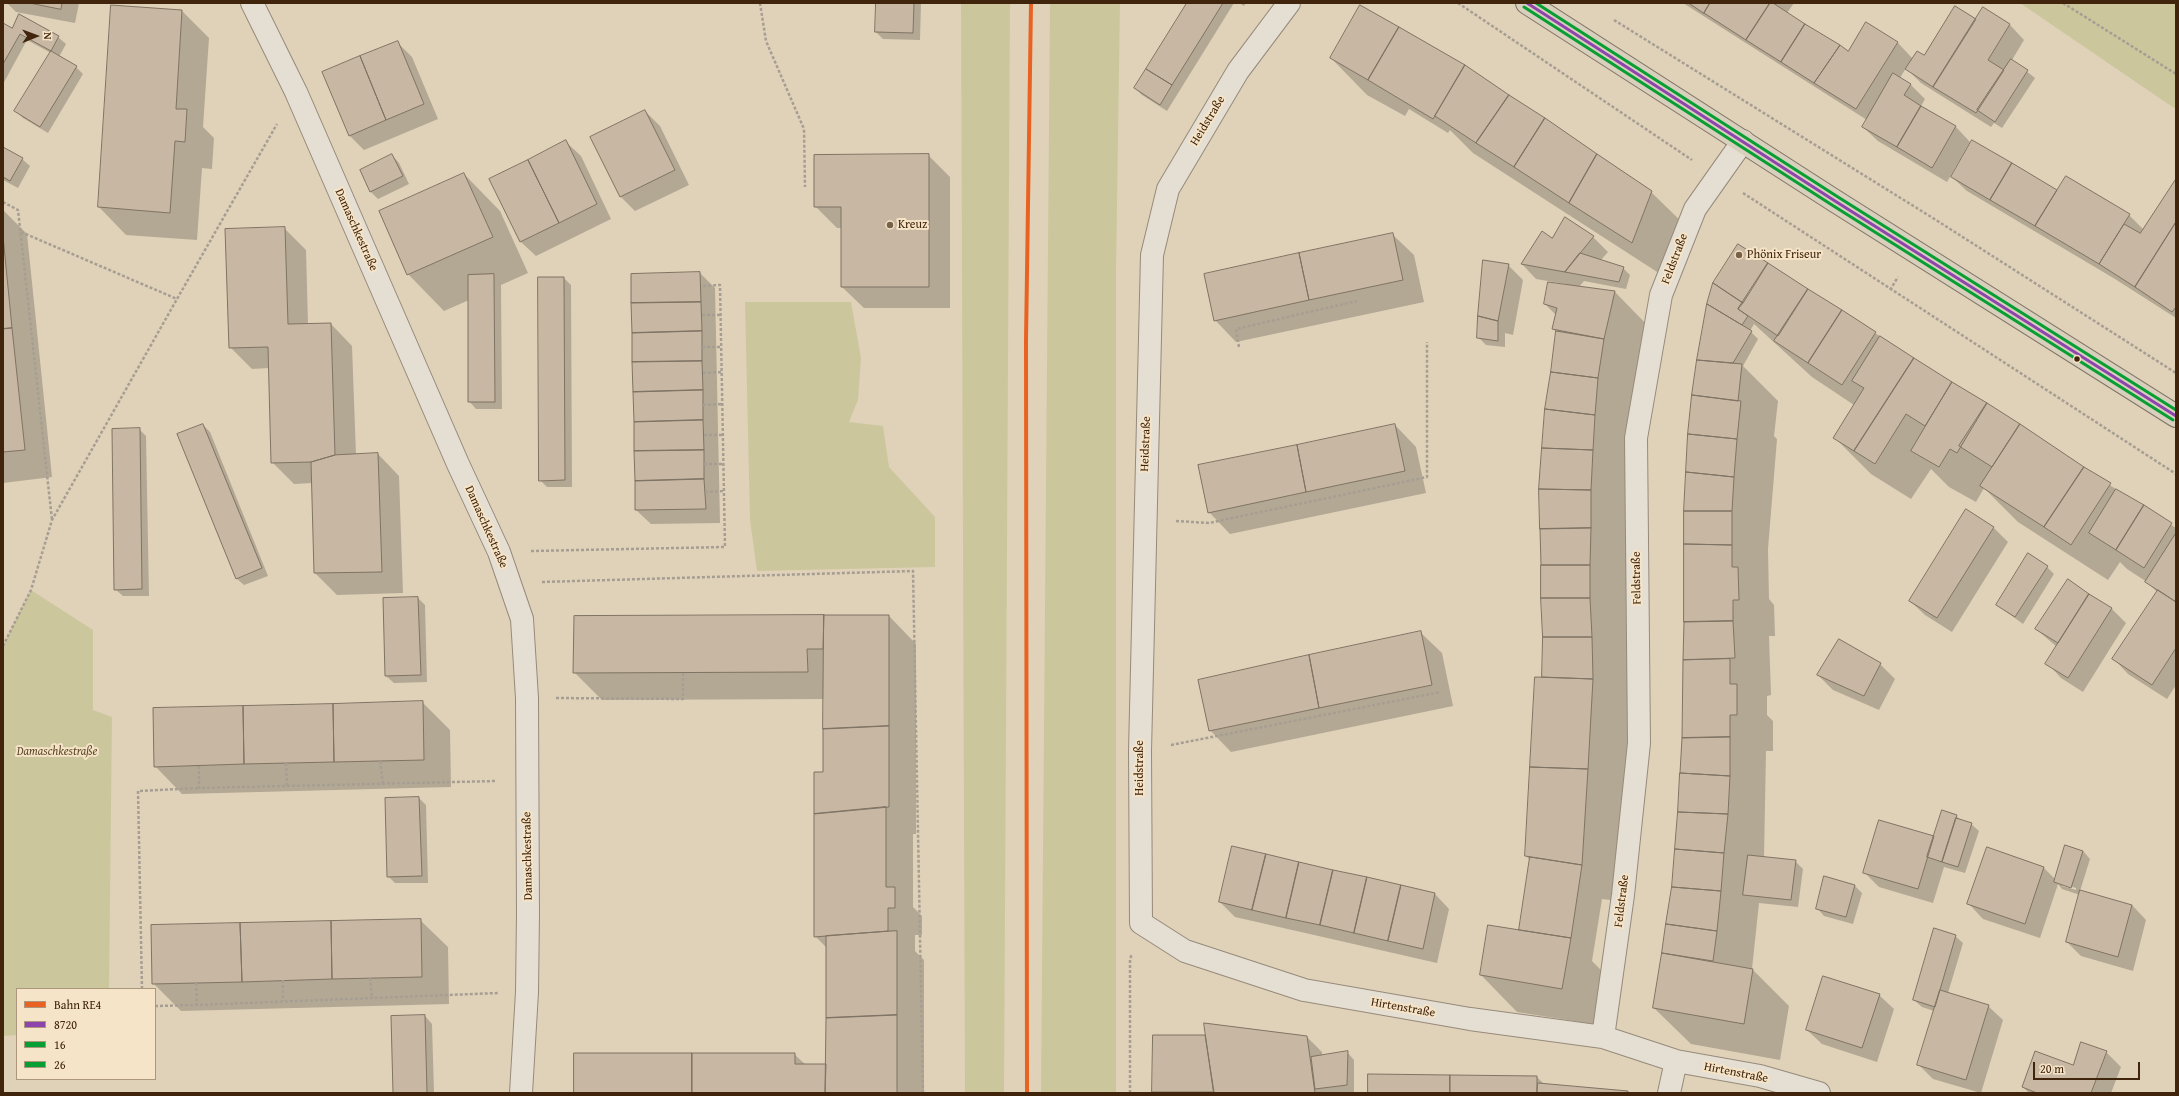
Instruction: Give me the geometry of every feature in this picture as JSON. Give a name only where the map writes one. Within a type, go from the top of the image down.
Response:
[{"type":"main road","points":[[1527,3],[2176,416]]},
{"type":"street","name":"Damaschkestraße","points":[[252,3],[296,92],[458,464],[499,552],[522,620],[527,698],[528,780],[527,992],[521,1093]]},
{"type":"street","name":"Heidstraße","points":[[1141,922],[1140,751],[1144,520],[1152,255],[1168,189],[1238,71],[1289,3]]},
{"type":"street","name":"Feldstraße","points":[[1603,1037],[1623,896],[1638,743],[1636,438],[1661,295],[1695,209],[1743,141]]},
{"type":"street","name":"Hirtenstraße","points":[[1141,922],[1185,951],[1304,990],[1470,1019],[1603,1037],[1676,1061],[1760,1076],[1819,1093]]},
{"type":"street","points":[[1669,1093],[1676,1061]]},
{"type":"path","points":[[760,3],[766,41],[804,129],[805,187]]},
{"type":"path","points":[[1458,3],[1718,177],[2176,474]]},
{"type":"path","points":[[2063,3],[2176,74]]},
{"type":"path","points":[[1613,20],[1942,224],[2176,373]]},
{"type":"path","points":[[3,646],[30,590],[52,520],[296,92]]},
{"type":"path","points":[[3,202],[18,210],[52,520]]},
{"type":"path","points":[[21,232],[177,299]]},
{"type":"path","points":[[499,552],[725,547],[720,285],[700,286]]},
{"type":"path","points":[[1239,347],[1236,329],[1357,300]]},
{"type":"path","points":[[702,315],[720,315]]},
{"type":"path","points":[[1144,520],[1209,523],[1427,477],[1427,342]]},
{"type":"path","points":[[702,347],[721,347]]},
{"type":"path","points":[[703,373],[721,372]]},
{"type":"path","points":[[703,405],[723,404]]},
{"type":"path","points":[[704,435],[723,435]]},
{"type":"path","points":[[704,464],[723,464]]},
{"type":"path","points":[[705,492],[724,491]]},
{"type":"path","points":[[510,583],[913,571],[923,1093]]},
{"type":"path","points":[[527,698],[683,699],[683,672]]},
{"type":"path","points":[[1140,751],[1441,692]]},
{"type":"path","points":[[380,761],[383,783]]},
{"type":"path","points":[[286,763],[287,786]]},
{"type":"path","points":[[199,766],[199,788]]},
{"type":"path","points":[[142,988],[138,790],[528,780]]},
{"type":"path","points":[[1130,1093],[1130,959],[1141,922]]},
{"type":"path","points":[[370,978],[372,998]]},
{"type":"path","points":[[283,980],[283,1001]]},
{"type":"path","points":[[196,983],[197,1005]]},
{"type":"path","points":[[156,1006],[527,992]]},
{"type":"green space","points":[[961,3],[1010,3],[1004,1093],[965,1093]]},
{"type":"green space","points":[[1050,3],[1120,3],[1116,273],[1116,1093],[1041,1093]]},
{"type":"green space","points":[[2020,3],[2176,3],[2176,109],[2171,106]]},
{"type":"green space","points":[[745,302],[851,302],[861,358],[858,400],[849,422],[883,426],[889,467],[935,517],[935,567],[757,571],[750,520]]},
{"type":"green space","name":"Damaschkestraße","points":[[31,590],[93,630],[93,710],[112,717],[109,988],[16,988],[16,1035],[3,1036],[3,646]]},
{"type":"building","points":[[30,3],[62,3],[61,9]]},
{"type":"building","points":[[876,3],[914,3],[913,33],[875,32]]},
{"type":"building","points":[[1187,3],[1223,3],[1172,85],[1146,69]]},
{"type":"building","points":[[1689,3],[1710,3],[1704,13]]},
{"type":"building","points":[[1710,3],[1770,3],[1746,40],[1704,13]]},
{"type":"building","points":[[1770,3],[1773,3],[1805,24],[1781,62],[1746,40]]},
{"type":"building","points":[[111,5],[182,10],[176,109],[187,109],[185,142],[175,141],[170,213],[98,207]]},
{"type":"building","points":[[1360,5],[1399,27],[1368,80],[1330,58]]},
{"type":"building","points":[[1955,6],[1976,19],[1933,87],[1905,69],[1917,51],[1924,55]]},
{"type":"building","points":[[1983,7],[2010,24],[1988,60],[2004,70],[1976,113],[1933,87]]},
{"type":"building","points":[[19,14],[59,36],[51,51],[20,34],[3,64],[3,23],[12,28]]},
{"type":"building","points":[[1866,22],[1898,42],[1856,109],[1814,83],[1840,45],[1848,51]]},
{"type":"building","points":[[1805,24],[1840,45],[1814,83],[1781,62]]},
{"type":"building","points":[[1399,27],[1465,65],[1433,119],[1368,80]]},
{"type":"building","points":[[398,41],[424,104],[386,120],[360,56]]},
{"type":"building","points":[[51,51],[77,66],[40,127],[14,111]]},
{"type":"building","points":[[360,56],[386,120],[349,136],[322,72]]},
{"type":"building","points":[[2011,59],[2028,70],[1995,122],[1977,110]]},
{"type":"building","points":[[1465,65],[1509,95],[1476,143],[1435,116]]},
{"type":"building","points":[[1146,69],[1172,85],[1160,105],[1134,88]]},
{"type":"building","points":[[1893,73],[1911,84],[1904,95],[1921,106],[1897,147],[1862,127]]},
{"type":"building","points":[[1509,95],[1545,118],[1514,167],[1476,143]]},
{"type":"building","points":[[1921,106],[1956,126],[1932,168],[1897,147]]},
{"type":"building","points":[[645,110],[675,170],[620,197],[590,137]]},
{"type":"building","points":[[1545,118],[1597,154],[1569,203],[1514,167]]},
{"type":"building","points":[[566,140],[597,204],[559,223],[528,160]]},
{"type":"building","points":[[1972,140],[2012,163],[1990,200],[1951,177]]},
{"type":"building","points":[[3,147],[23,158],[10,181],[3,177]]},
{"type":"building","points":[[392,154],[403,176],[370,192],[360,170]]},
{"type":"building","points":[[929,154],[929,287],[841,287],[841,207],[814,207],[814,155]]},
{"type":"building","points":[[1597,154],[1652,191],[1632,243],[1569,203]]},
{"type":"building","points":[[528,160],[559,223],[520,242],[489,179]]},
{"type":"building","points":[[2012,163],[2057,190],[2035,226],[1990,200]]},
{"type":"building","points":[[464,173],[493,237],[407,275],[379,211]]},
{"type":"building","points":[[2066,176],[2130,214],[2099,264],[2035,226]]},
{"type":"building","points":[[2176,179],[2176,222],[2135,287],[2099,264],[2124,224],[2140,233]]},
{"type":"building","points":[[1565,217],[1594,236],[1565,272],[1521,264],[1542,231],[1552,238]]},
{"type":"building","points":[[2176,222],[2176,307],[2172,312],[2135,287]]},
{"type":"building","points":[[285,227],[288,324],[331,323],[335,455],[311,462],[271,463],[268,347],[229,348],[225,229]]},
{"type":"building","points":[[1393,233],[1403,280],[1309,300],[1299,253]]},
{"type":"building","points":[[3,236],[12,328],[3,329]]},
{"type":"building","points":[[1738,244],[1768,263],[1743,303],[1713,283]]},
{"type":"building","points":[[1299,253],[1309,300],[1214,321],[1204,274]]},
{"type":"building","points":[[1580,253],[1624,267],[1619,282],[1565,272]]},
{"type":"building","points":[[1483,260],[1509,264],[1498,321],[1478,316]]},
{"type":"building","points":[[1768,263],[1808,289],[1778,336],[1738,309]]},
{"type":"building","points":[[700,272],[701,302],[631,303],[631,274]]},
{"type":"building","points":[[494,274],[495,402],[468,402],[468,275]]},
{"type":"building","points":[[538,277],[564,277],[565,480],[539,481]]},
{"type":"building","points":[[1548,282],[1615,291],[1604,339],[1552,329],[1557,308],[1544,304]]},
{"type":"building","points":[[1713,283],[1743,303],[1738,309],[1748,316],[1742,325],[1707,304]]},
{"type":"building","points":[[1808,289],[1842,310],[1808,363],[1774,341]]},
{"type":"building","points":[[701,302],[702,331],[632,333],[631,303]]},
{"type":"building","points":[[1707,304],[1752,331],[1733,363],[1697,360]]},
{"type":"building","points":[[1842,310],[1876,332],[1842,385],[1808,363]]},
{"type":"building","points":[[1478,316],[1498,321],[1498,341],[1477,338]]},
{"type":"building","points":[[12,328],[25,450],[3,452],[3,329]]},
{"type":"building","points":[[702,331],[702,361],[632,362],[632,333]]},
{"type":"building","points":[[1556,331],[1604,339],[1598,378],[1551,372]]},
{"type":"building","points":[[1880,336],[1914,358],[1854,451],[1833,438],[1864,388],[1852,381]]},
{"type":"building","points":[[1914,358],[1952,382],[1925,426],[1906,414],[1875,464],[1854,451]]},
{"type":"building","points":[[1697,360],[1742,364],[1738,401],[1692,395]]},
{"type":"building","points":[[702,361],[703,390],[633,392],[632,362]]},
{"type":"building","points":[[1551,372],[1598,378],[1595,415],[1545,409]]},
{"type":"building","points":[[1952,382],[1987,403],[1957,453],[1950,449],[1939,467],[1911,451]]},
{"type":"building","points":[[703,390],[703,420],[634,422],[633,392]]},
{"type":"building","points":[[1692,395],[1741,401],[1737,439],[1688,434]]},
{"type":"building","points":[[1987,403],[2020,424],[1992,467],[1959,446]]},
{"type":"building","points":[[1545,409],[1595,415],[1593,450],[1542,448]]},
{"type":"building","points":[[703,420],[704,450],[634,451],[634,422]]},
{"type":"building","points":[[203,424],[262,568],[236,579],[177,434]]},
{"type":"building","points":[[1395,424],[1405,471],[1306,492],[1297,445]]},
{"type":"building","points":[[2020,424],[2084,467],[2044,527],[1980,486]]},
{"type":"building","points":[[140,428],[142,589],[114,590],[112,429]]},
{"type":"building","points":[[1688,434],[1737,439],[1734,477],[1686,472]]},
{"type":"building","points":[[1297,445],[1306,492],[1208,513],[1198,465]]},
{"type":"building","points":[[1542,448],[1593,450],[1591,490],[1539,489]]},
{"type":"building","points":[[704,450],[704,479],[635,481],[634,451]]},
{"type":"building","points":[[378,453],[382,572],[314,573],[311,462],[335,455]]},
{"type":"building","points":[[2084,467],[2111,483],[2071,545],[2044,527]]},
{"type":"building","points":[[1686,472],[1734,477],[1732,511],[1684,511]]},
{"type":"building","points":[[704,479],[706,509],[635,510],[635,481]]},
{"type":"building","points":[[1539,489],[1591,490],[1591,528],[1540,529]]},
{"type":"building","points":[[2116,489],[2144,505],[2116,550],[2089,533]]},
{"type":"building","points":[[2144,505],[2172,523],[2144,568],[2116,550]]},
{"type":"building","points":[[1966,509],[1994,527],[1937,618],[1909,601]]},
{"type":"building","points":[[1684,511],[1732,511],[1732,545],[1684,544]]},
{"type":"building","points":[[1591,528],[1590,565],[1541,565],[1540,529]]},
{"type":"building","points":[[2176,533],[2176,602],[2145,582]]},
{"type":"building","points":[[1684,544],[1732,545],[1732,567],[1738,567],[1739,600],[1733,600],[1733,621],[1684,622]]},
{"type":"building","points":[[2028,553],[2048,566],[2015,617],[1996,605]]},
{"type":"building","points":[[1541,565],[1590,565],[1590,598],[1541,598]]},
{"type":"building","points":[[2068,579],[2089,594],[2058,643],[2035,629]]},
{"type":"building","points":[[2158,590],[2176,602],[2176,648],[2152,685],[2112,659]]},
{"type":"building","points":[[2089,594],[2112,608],[2068,678],[2045,664]]},
{"type":"building","points":[[418,597],[421,675],[385,676],[383,598]]},
{"type":"building","points":[[1541,598],[1590,598],[1592,637],[1543,637]]},
{"type":"building","points":[[824,615],[889,615],[889,726],[823,729]]},
{"type":"building","points":[[824,615],[823,649],[807,649],[808,672],[573,673],[574,616]]},
{"type":"building","points":[[1733,621],[1735,658],[1683,660],[1684,622]]},
{"type":"building","points":[[1421,631],[1432,685],[1319,708],[1309,655]]},
{"type":"building","points":[[1543,637],[1592,637],[1593,679],[1542,677]]},
{"type":"building","points":[[1839,639],[1881,663],[1864,696],[1817,675]]},
{"type":"building","points":[[1309,655],[1319,708],[1209,731],[1198,680]]},
{"type":"building","points":[[1730,659],[1730,684],[1737,684],[1737,715],[1730,715],[1730,737],[1682,738],[1683,660]]},
{"type":"building","points":[[1535,677],[1593,679],[1588,769],[1530,767]]},
{"type":"building","points":[[423,701],[424,760],[334,762],[333,704]]},
{"type":"building","points":[[333,704],[334,762],[244,764],[243,706]]},
{"type":"building","points":[[243,706],[244,764],[154,767],[153,708]]},
{"type":"building","points":[[889,726],[889,807],[814,814],[814,772],[823,772],[823,729]]},
{"type":"building","points":[[1730,737],[1730,776],[1680,773],[1682,738]]},
{"type":"building","points":[[1530,767],[1588,769],[1582,865],[1525,856]]},
{"type":"building","points":[[1680,773],[1730,776],[1728,814],[1678,812]]},
{"type":"building","points":[[419,797],[422,876],[387,877],[385,798]]},
{"type":"building","points":[[886,807],[886,887],[895,887],[895,908],[888,908],[888,931],[814,937],[814,814]]},
{"type":"building","points":[[1942,810],[1957,815],[1942,862],[1927,857]]},
{"type":"building","points":[[1678,812],[1728,814],[1724,853],[1675,849]]},
{"type":"building","points":[[1956,818],[1972,823],[1958,867],[1942,862]]},
{"type":"building","points":[[1879,820],[1934,836],[1918,889],[1863,873]]},
{"type":"building","points":[[2065,845],[2083,851],[2071,888],[2054,882]]},
{"type":"building","points":[[1232,846],[1266,854],[1252,910],[1219,902]]},
{"type":"building","points":[[1987,847],[2044,867],[2025,924],[1967,904]]},
{"type":"building","points":[[1675,849],[1724,853],[1721,891],[1672,887]]},
{"type":"building","points":[[1266,854],[1299,862],[1286,918],[1252,910]]},
{"type":"building","points":[[1748,855],[1796,860],[1791,900],[1743,895]]},
{"type":"building","points":[[1530,857],[1582,865],[1571,938],[1519,930]]},
{"type":"building","points":[[1299,862],[1333,870],[1320,925],[1286,918]]},
{"type":"building","points":[[1333,870],[1367,877],[1354,933],[1320,925]]},
{"type":"building","points":[[1824,876],[1855,885],[1846,917],[1816,909]]},
{"type":"building","points":[[1367,877],[1401,885],[1388,941],[1354,933]]},
{"type":"building","points":[[1401,885],[1435,893],[1423,949],[1388,941]]},
{"type":"building","points":[[1672,887],[1721,891],[1717,931],[1666,924]]},
{"type":"building","points":[[2080,890],[2132,905],[2118,957],[2066,942]]},
{"type":"building","points":[[421,919],[422,977],[332,979],[331,921]]},
{"type":"building","points":[[331,921],[332,979],[242,982],[240,923]]},
{"type":"building","points":[[240,923],[242,982],[152,984],[151,925]]},
{"type":"building","points":[[1666,924],[1717,931],[1713,961],[1662,953]]},
{"type":"building","points":[[1488,925],[1571,938],[1562,989],[1480,975]]},
{"type":"building","points":[[1934,928],[1956,935],[1935,1007],[1913,1000]]},
{"type":"building","points":[[897,931],[897,1015],[826,1018],[826,936]]},
{"type":"building","points":[[1662,953],[1753,969],[1744,1024],[1653,1008]]},
{"type":"building","points":[[1823,976],[1880,994],[1862,1048],[1806,1030]]},
{"type":"building","points":[[1940,990],[1989,1005],[1966,1080],[1917,1065]]},
{"type":"building","points":[[425,1015],[427,1093],[393,1093],[391,1016]]},
{"type":"building","points":[[897,1015],[897,1093],[825,1093],[826,1018]]},
{"type":"building","points":[[1204,1023],[1307,1036],[1315,1093],[1214,1093]]},
{"type":"building","points":[[1153,1035],[1205,1035],[1214,1092],[1152,1092]]},
{"type":"building","points":[[2081,1042],[2107,1051],[2091,1093],[2037,1093],[2022,1087],[2035,1051],[2073,1065]]},
{"type":"building","points":[[1348,1051],[1347,1085],[1315,1089],[1311,1057]]},
{"type":"building","points":[[574,1053],[692,1053],[692,1093],[574,1093]]},
{"type":"building","points":[[692,1053],[795,1053],[795,1064],[826,1064],[825,1093],[692,1093]]},
{"type":"building","points":[[1368,1074],[1450,1075],[1450,1093],[1368,1093]]},
{"type":"building","points":[[1450,1075],[1537,1076],[1537,1093],[1450,1093]]},
{"type":"building","points":[[1538,1083],[1628,1091],[1628,1093],[1537,1093]]},
{"type":"rail line","name":"RE4","points":[[1027,1093],[1026,340],[1031,3]]},
{"type":"transit line","name":"8720","points":[[1527,3],[1835,201],[2176,416]]},
{"type":"transit line","name":"26","points":[[1536,3],[1838,197],[2176,410]]},
{"type":"transit line","name":"16","points":[[1524,7],[1832,205],[2173,420]]},
{"type":"place","name":"Kreuz","points":[[890,225]]},
{"type":"place","name":"Phönix Friseur","points":[[1739,255]]}]
